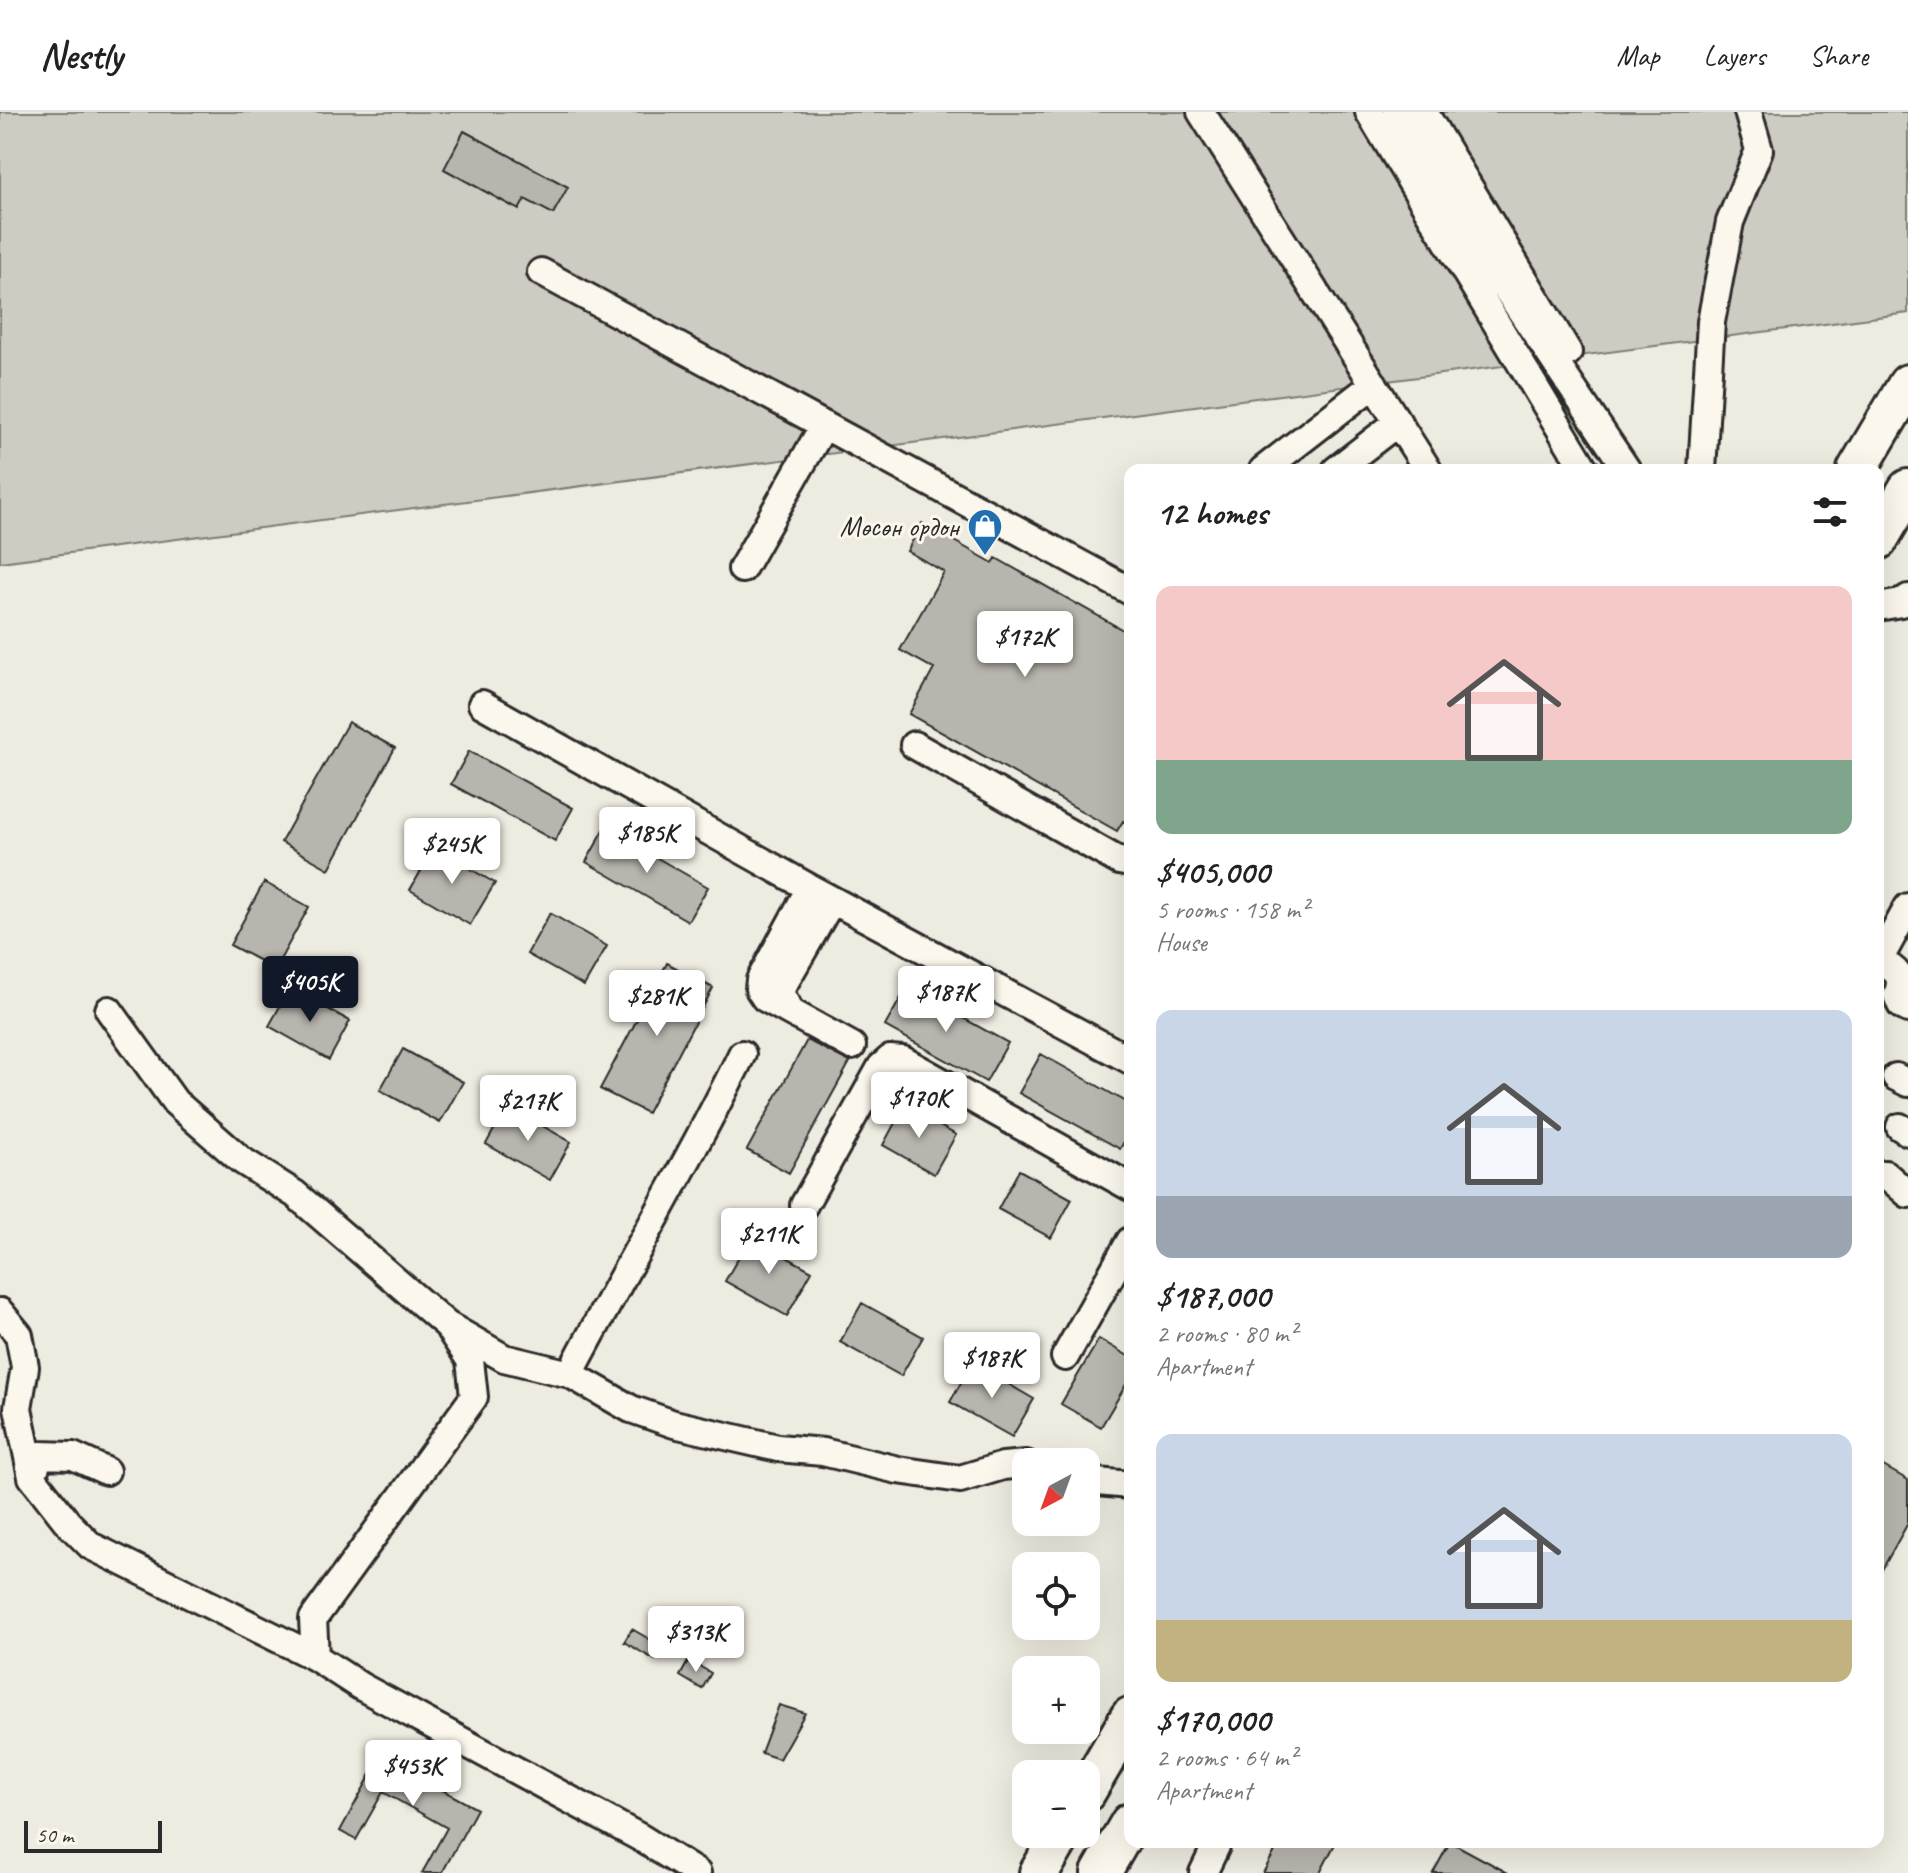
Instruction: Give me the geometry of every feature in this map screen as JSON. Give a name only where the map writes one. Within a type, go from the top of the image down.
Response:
[{"type":"highway","points":[[1908,384],[1864,457],[1908,465]]},
{"type":"highway","points":[[1884,530],[1908,489]]},
{"type":"highway","points":[[1100,1768],[1124,1728]]},
{"type":"highway","points":[[1101,1873],[1124,1833]]},
{"type":"highway","points":[[1039,1873],[1054,1848]]},
{"type":"street","points":[[1201,112],[1424,464]]},
{"type":"street","points":[[1369,112],[1581,464]]},
{"type":"street","points":[[1397,112],[1489,263],[1623,464]]},
{"type":"street","points":[[1424,112],[1589,387],[1639,464]]},
{"type":"street","points":[[1702,464],[1711,322],[1730,222],[1759,150],[1748,112]]},
{"type":"street","points":[[541,272],[1124,588]]},
{"type":"street","points":[[1278,464],[1374,384]]},
{"type":"street","points":[[1344,464],[1398,422]]},
{"type":"street","points":[[742,569],[824,425]]},
{"type":"street","points":[[1884,608],[1908,598]]},
{"type":"street","points":[[482,704],[821,894],[1124,1057]]},
{"type":"street","points":[[914,745],[1124,862]]},
{"type":"street","points":[[821,894],[781,995],[791,1012],[852,1046]]},
{"type":"street","points":[[1884,951],[1908,907]]},
{"type":"street","points":[[1884,964],[1900,975],[1901,986],[1897,995],[1901,1005],[1908,1009]]},
{"type":"street","points":[[109,1010],[175,1102],[241,1160],[295,1194],[447,1325],[504,1358],[570,1374],[631,1409],[674,1424],[778,1448],[823,1452],[898,1470],[960,1479],[1012,1465]]},
{"type":"street","points":[[570,1374],[638,1244],[699,1141],[742,1054]]},
{"type":"street","points":[[804,1205],[881,1067],[890,1059],[903,1060],[1124,1184]]},
{"type":"street","points":[[1885,1174],[1908,1194]]},
{"type":"street","points":[[1065,1357],[1124,1252]]},
{"type":"street","points":[[0,1312],[19,1335],[25,1367],[18,1408],[32,1477],[68,1523],[91,1546],[315,1657],[360,1686],[641,1838],[697,1873]]},
{"type":"street","points":[[315,1657],[313,1619],[474,1397],[470,1360],[447,1325]]},
{"type":"street","points":[[32,1477],[40,1455],[73,1456],[106,1471]]},
{"type":"street","points":[[1100,1482],[1124,1484]]},
{"type":"street","points":[[1203,1873],[1215,1848]]},
{"type":"shaded area","points":[[0,112],[1908,112],[1908,313],[0,562]]},
{"type":"building","points":[[464,131],[568,187],[553,214],[525,199],[519,210],[444,169]]},
{"type":"building","points":[[922,523],[993,563],[996,558],[1124,631],[1124,822],[1117,831],[909,714],[934,669],[900,650],[944,572],[907,551]]},
{"type":"building","points":[[348,722],[395,748],[329,869],[281,842]]},
{"type":"building","points":[[469,751],[573,808],[555,841],[451,784]]},
{"type":"building","points":[[605,828],[708,887],[688,921],[586,862]]},
{"type":"building","points":[[434,848],[495,883],[470,925],[410,890]]},
{"type":"building","points":[[264,882],[309,907],[275,969],[230,945]]},
{"type":"building","points":[[550,913],[607,946],[584,986],[527,954]]},
{"type":"building","points":[[667,963],[713,988],[647,1113],[600,1089]]},
{"type":"building","points":[[907,987],[1008,1043],[986,1082],[885,1026]]},
{"type":"building","points":[[290,988],[350,1021],[329,1060],[269,1026]]},
{"type":"building","points":[[807,1040],[850,1062],[789,1173],[747,1150]]},
{"type":"building","points":[[403,1049],[463,1082],[440,1123],[380,1090]]},
{"type":"building","points":[[1041,1054],[1124,1101],[1124,1142],[1120,1149],[1019,1093]]},
{"type":"building","points":[[507,1106],[571,1142],[550,1180],[486,1144]]},
{"type":"building","points":[[904,1106],[956,1135],[934,1174],[883,1145]]},
{"type":"building","points":[[1019,1170],[1072,1199],[1051,1238],[998,1209]]},
{"type":"building","points":[[750,1237],[812,1271],[787,1316],[725,1281]]},
{"type":"building","points":[[862,1303],[923,1337],[901,1376],[840,1342]]},
{"type":"building","points":[[1099,1339],[1124,1354],[1124,1388],[1101,1427],[1061,1404]]},
{"type":"building","points":[[972,1363],[1034,1399],[1012,1437],[950,1402]]},
{"type":"building","points":[[1884,1466],[1908,1480],[1908,1523],[1884,1566]]},
{"type":"building","points":[[632,1629],[663,1647],[655,1660],[624,1642]]},
{"type":"building","points":[[689,1660],[711,1673],[702,1689],[680,1676]]},
{"type":"building","points":[[779,1705],[805,1713],[779,1759],[761,1753]]},
{"type":"building","points":[[381,1756],[477,1809],[442,1873],[422,1873],[447,1828],[383,1792],[356,1840],[340,1831]]},
{"type":"building","points":[[1277,1848],[1333,1848],[1320,1873],[1263,1873]]},
{"type":"building","points":[[1447,1848],[1462,1848],[1508,1873],[1433,1873]]},
{"type":"place","name":"Мөсөн ордон","points":[[985,557]]}]
